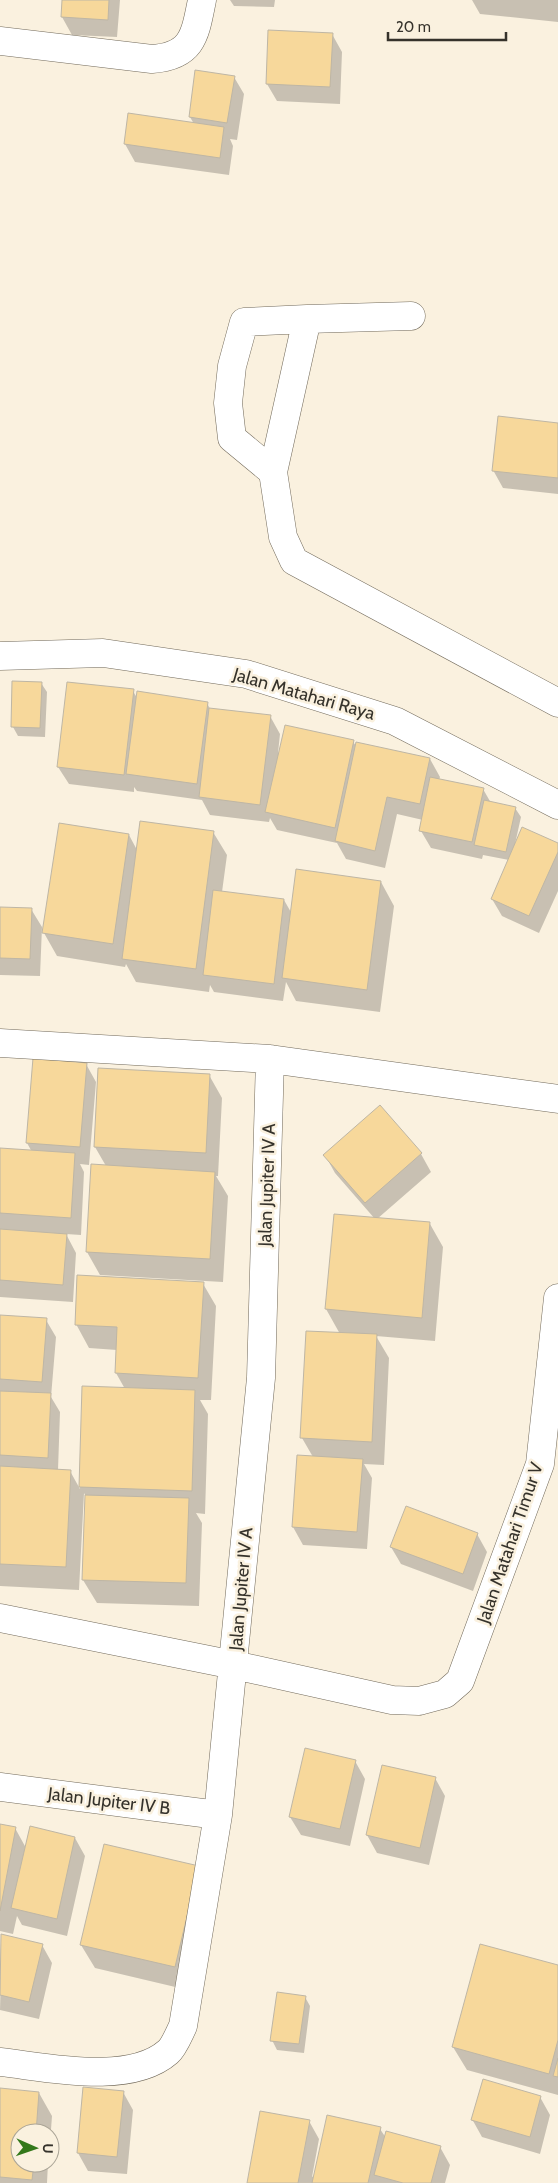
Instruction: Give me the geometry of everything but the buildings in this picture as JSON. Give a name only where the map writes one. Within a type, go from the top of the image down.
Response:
[{"type":"street","points":[[0,41],[152,59],[171,58],[189,46],[196,30],[202,0]]},
{"type":"street","points":[[273,472],[232,438],[228,403],[232,366],[244,322],[411,316]]},
{"type":"street","points":[[306,319],[273,472],[283,537],[294,561],[558,704]]},
{"type":"street","name":"Jalan Matahari Raya","points":[[0,656],[103,653],[246,674],[395,720],[558,804]]},
{"type":"street","points":[[0,1043],[270,1059],[558,1099]]},
{"type":"street","name":"Jalan Jupiter IV A","points":[[0,2062],[112,2073],[141,2067],[168,2052],[183,2026],[218,1815],[261,1378],[270,1059]]},
{"type":"street","name":"Jalan Matahari Timur V","points":[[0,1618],[234,1665],[392,1700],[419,1701],[445,1694],[460,1681],[549,1467],[558,1298]]},
{"type":"street","name":"Jalan Jupiter IV B","points":[[0,1787],[218,1815]]}]
